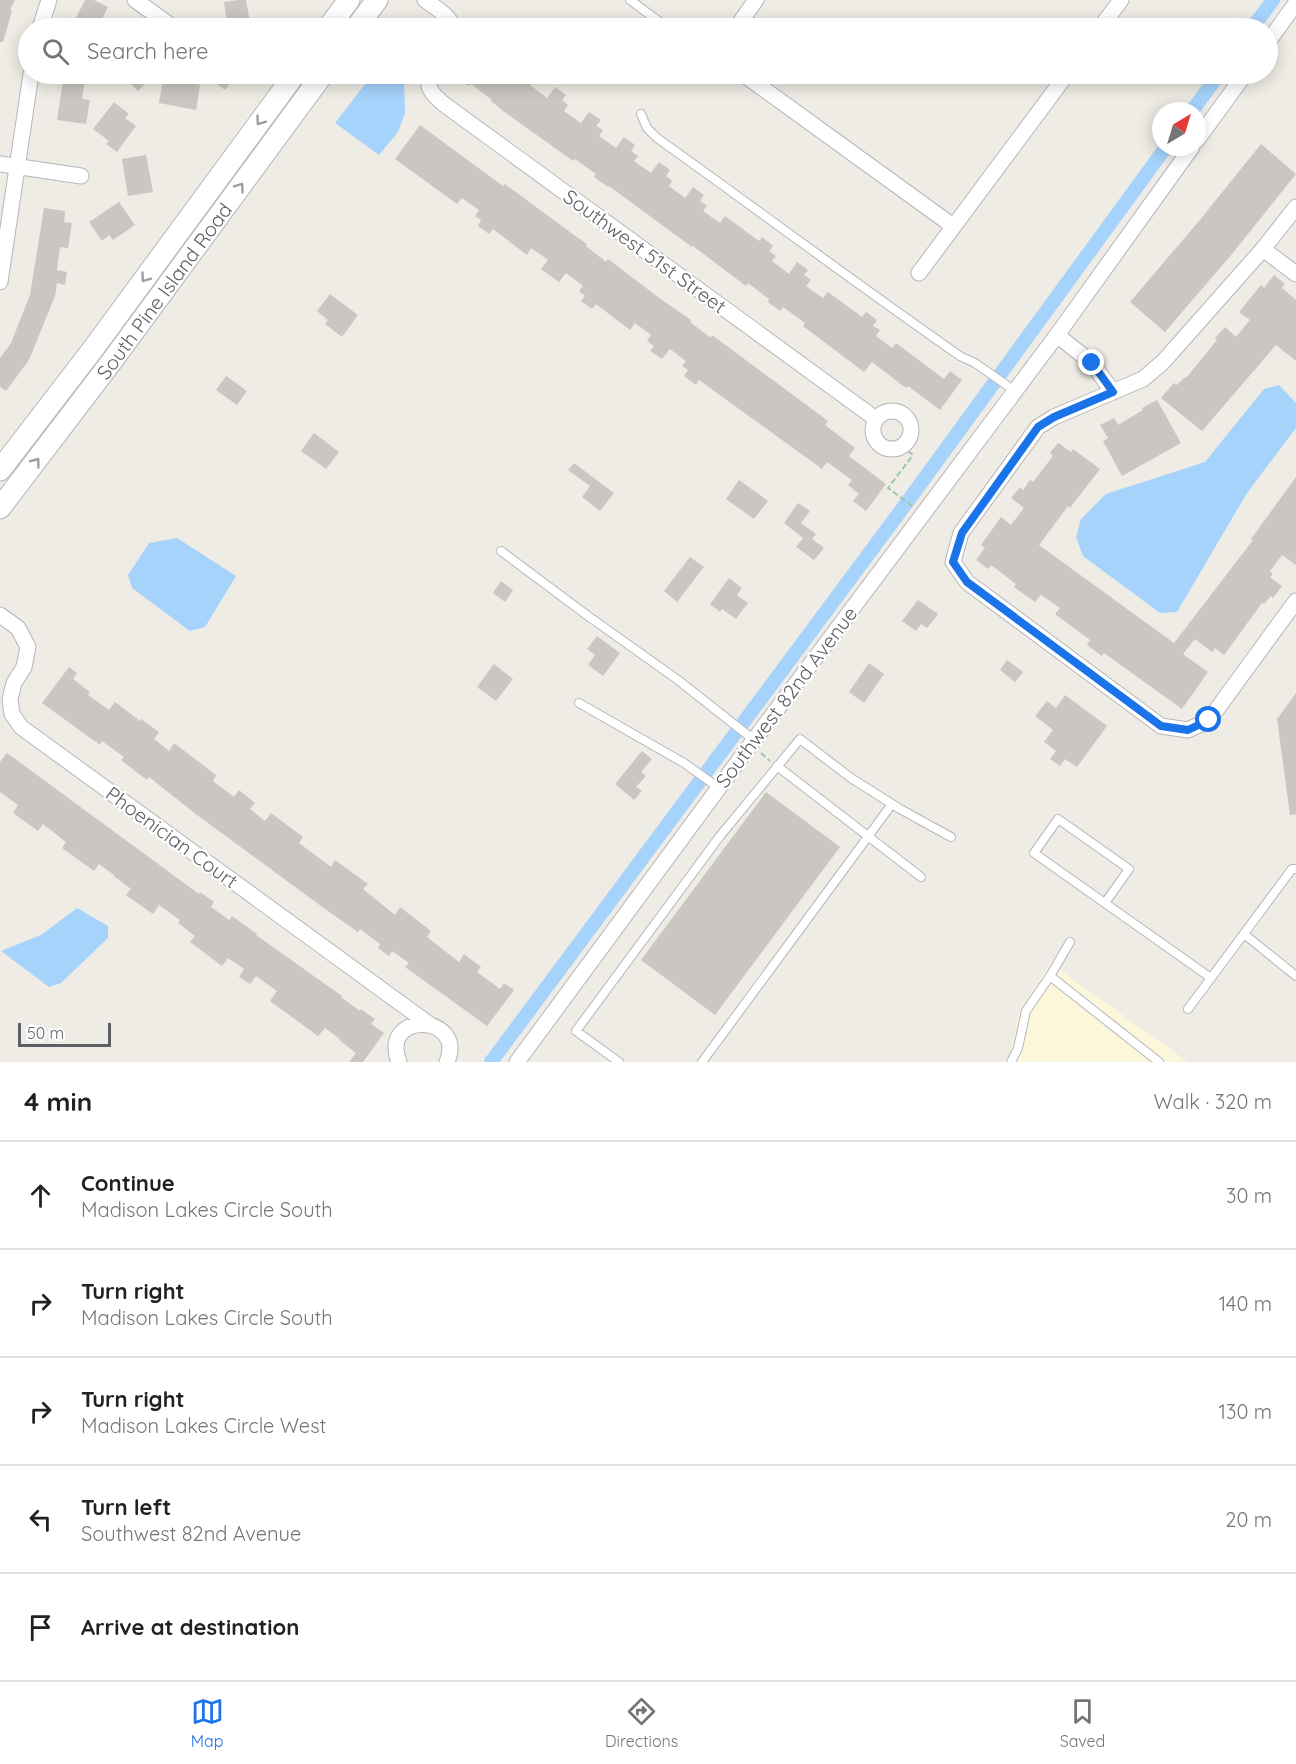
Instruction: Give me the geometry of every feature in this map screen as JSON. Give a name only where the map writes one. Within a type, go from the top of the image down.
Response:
[{"type":"main road","points":[[336,18],[349,0]]},
{"type":"main road","points":[[364,18],[377,0]]},
{"type":"main road","name":"South Pine Island Road","points":[[0,470],[100,339],[288,84]]},
{"type":"main road","name":"South Pine Island Road","points":[[0,508],[112,362],[316,84]]},
{"type":"street","points":[[43,18],[49,0]]},
{"type":"street","points":[[135,0],[160,18]]},
{"type":"street","points":[[425,0],[448,18]]},
{"type":"street","points":[[743,18],[756,0]]},
{"type":"street","points":[[1108,18],[1121,0]]},
{"type":"street","points":[[1278,28],[1296,3]]},
{"type":"street","points":[[0,282],[29,84]]},
{"type":"street","name":"Southwest 51st Street","points":[[428,84],[435,97],[445,105],[876,419]]},
{"type":"street","points":[[756,84],[952,226]]},
{"type":"street","points":[[919,273],[1058,84]]},
{"type":"street","points":[[1206,128],[1238,84]]},
{"type":"street","name":"Southwest 82nd Avenue","points":[[517,1062],[713,784],[754,740],[1009,386],[1057,335],[1186,156]]},
{"type":"street","points":[[0,164],[81,176]]},
{"type":"street","points":[[1296,207],[1263,249],[1163,362],[1143,379],[1054,417],[1038,427],[962,533],[953,562],[967,582],[1161,726],[1188,730],[1209,720],[1296,601]]},
{"type":"street","points":[[1263,249],[1296,274]]},
{"type":"street","points":[[1057,335],[1092,363],[1113,392]]},
{"type":"street","name":"Phoenician Court","points":[[0,615],[18,628],[28,647],[24,667],[14,683],[10,699],[12,714],[21,727],[429,1024],[438,1028],[446,1036],[449,1046],[447,1062]]},
{"type":"street","points":[[399,1062],[396,1055],[396,1044],[400,1034],[408,1027],[418,1023],[429,1024]]},
{"type":"lane","points":[[630,0],[655,18]]},
{"type":"lane","points":[[641,114],[647,128],[657,138],[880,300],[960,356],[975,363],[1009,386]]},
{"type":"lane","points":[[501,551],[678,680],[754,740]]},
{"type":"lane","points":[[579,703],[689,767],[713,784]]},
{"type":"lane","points":[[619,1062],[576,1031],[720,836],[800,739],[851,778],[951,837]]},
{"type":"lane","points":[[777,766],[921,877]]},
{"type":"lane","points":[[702,1062],[892,804]]},
{"type":"lane","points":[[1105,903],[1129,869],[1058,819],[1034,853],[1211,978]]},
{"type":"lane","points":[[1188,1009],[1292,869],[1296,869]]},
{"type":"lane","points":[[1244,934],[1296,976]]},
{"type":"lane","points":[[1011,1062],[1018,1048],[1026,1011],[1070,942]]},
{"type":"lane","points":[[1050,976],[1148,1059],[1159,1062]]},
{"type":"path","points":[[908,451],[913,455],[888,489],[908,504]]},
{"type":"shaded area","points":[[1050,963],[1188,1062],[1004,1062],[1011,1052],[1018,1015]]},
{"type":"water","points":[[365,84],[404,84],[405,113],[398,132],[379,155],[335,123]]},
{"type":"water","points":[[1279,385],[1296,403],[1296,428],[1247,493],[1177,612],[1160,613],[1083,556],[1076,537],[1081,519],[1106,494],[1205,462],[1264,389]]},
{"type":"water","points":[[177,538],[236,576],[205,627],[190,631],[132,588],[128,575],[149,543]]},
{"type":"water","points":[[77,908],[108,926],[108,938],[61,983],[49,987],[1,951],[41,935]]},
{"type":"building","points":[[0,0],[15,0],[10,10],[12,11],[3,42],[0,42]]},
{"type":"building","points":[[85,0],[94,0],[108,7],[103,18],[76,18]]},
{"type":"building","points":[[246,0],[249,18],[226,18],[224,2]]},
{"type":"building","points":[[62,84],[84,84],[82,99],[90,100],[86,124],[57,120]]},
{"type":"building","points":[[131,84],[145,84],[138,91]]},
{"type":"building","points":[[162,84],[200,85],[196,110],[159,103]]},
{"type":"building","points":[[217,84],[230,84],[225,90]]},
{"type":"building","points":[[471,84],[531,84],[547,98],[555,87],[566,95],[562,100],[568,105],[564,111],[581,123],[589,112],[601,120],[596,126],[603,130],[599,136],[616,148],[624,137],[635,145],[631,151],[638,156],[634,161],[651,173],[659,162],[670,170],[666,176],[672,181],[669,186],[685,198],[693,187],[704,195],[700,201],[707,206],[703,211],[720,223],[725,216],[759,241],[762,237],[773,246],[769,251],[776,256],[772,261],[789,274],[797,262],[808,270],[804,275],[811,280],[806,286],[823,298],[828,292],[862,317],[866,312],[877,320],[873,326],[880,330],[876,336],[892,348],[896,343],[944,379],[950,371],[962,380],[940,410],[872,362],[864,372],[803,326],[805,323],[783,307],[780,311],[748,283],[746,286],[594,177],[596,174],[575,159],[573,161],[503,111]]},
{"type":"building","points":[[114,102],[129,114],[125,118],[136,126],[117,152],[106,144],[109,141],[93,129]]},
{"type":"building","points":[[420,125],[503,186],[505,184],[587,244],[586,246],[606,262],[608,259],[691,320],[690,322],[711,338],[712,335],[828,421],[825,425],[855,448],[849,456],[886,484],[866,511],[853,501],[859,494],[848,485],[852,480],[827,462],[822,469],[699,380],[696,385],[684,376],[688,370],[682,366],[686,361],[670,349],[662,359],[650,351],[654,346],[647,341],[651,335],[635,323],[630,330],[596,304],[592,309],[581,301],[585,296],[579,291],[583,286],[566,273],[559,282],[541,269],[548,260],[531,248],[527,255],[493,229],[489,234],[478,226],[481,220],[475,216],[479,210],[462,198],[457,204],[395,159]]},
{"type":"building","points":[[1261,144],[1296,174],[1165,332],[1130,302]]},
{"type":"building","points":[[146,155],[153,192],[128,196],[122,159]]},
{"type":"building","points":[[119,202],[135,225],[113,240],[109,235],[102,241],[89,222]]},
{"type":"building","points":[[44,208],[65,211],[64,222],[72,223],[68,248],[60,247],[57,270],[67,272],[65,285],[57,283],[55,296],[29,360],[6,391],[0,387],[0,358],[11,343],[30,295]]},
{"type":"building","points":[[1274,275],[1285,284],[1282,288],[1296,300],[1296,361],[1276,345],[1202,431],[1161,398],[1174,383],[1177,385],[1186,378],[1225,327],[1236,337],[1250,320],[1239,312],[1261,285],[1264,288]]},
{"type":"building","points":[[330,294],[358,315],[342,337],[325,324],[328,320],[317,311]]},
{"type":"building","points":[[226,376],[247,391],[237,405],[216,390]]},
{"type":"building","points":[[1157,400],[1181,443],[1122,476],[1103,441],[1108,438],[1100,425],[1114,418],[1118,425]]},
{"type":"building","points":[[314,433],[339,452],[326,469],[301,451]]},
{"type":"building","points":[[1058,443],[1071,452],[1073,449],[1100,469],[1039,545],[1174,643],[1253,540],[1251,539],[1296,477],[1296,565],[1282,555],[1270,571],[1273,574],[1270,577],[1282,586],[1273,598],[1271,596],[1264,604],[1262,603],[1224,655],[1215,648],[1212,652],[1195,639],[1183,654],[1208,672],[1182,709],[1104,653],[1102,656],[1087,645],[1090,640],[1055,614],[1060,608],[1041,595],[1035,602],[1014,587],[1016,584],[991,565],[988,569],[976,560],[985,548],[981,545],[1001,517],[1011,525],[1024,508],[1011,498],[1020,487],[1023,490],[1030,480],[1033,482],[1053,456],[1050,453]]},
{"type":"building","points":[[574,463],[614,493],[600,511],[582,497],[590,486],[568,470]]},
{"type":"building","points":[[739,480],[768,501],[754,519],[726,499]]},
{"type":"building","points":[[798,503],[810,511],[801,523],[816,534],[812,539],[824,548],[814,560],[796,547],[803,538],[784,523]]},
{"type":"building","points":[[690,557],[704,567],[677,602],[664,591]]},
{"type":"building","points":[[729,578],[742,588],[737,595],[748,603],[736,619],[722,609],[720,612],[710,604]]},
{"type":"building","points":[[501,581],[513,590],[505,602],[493,593]]},
{"type":"building","points":[[918,600],[938,614],[927,628],[921,624],[916,631],[902,621]]},
{"type":"building","points":[[597,636],[620,653],[603,676],[588,665],[595,655],[587,649]]},
{"type":"building","points":[[1007,660],[1023,672],[1015,682],[1000,670]]},
{"type":"building","points":[[869,663],[884,674],[864,703],[849,692]]},
{"type":"building","points":[[494,664],[513,679],[496,701],[477,687]]},
{"type":"building","points":[[69,667],[77,673],[73,679],[90,692],[88,695],[109,710],[115,702],[140,721],[141,719],[159,732],[154,739],[169,751],[174,743],[216,775],[213,781],[234,797],[239,790],[255,803],[250,809],[265,821],[271,813],[303,837],[299,843],[331,867],[335,860],[368,884],[363,889],[395,915],[400,907],[431,931],[427,937],[459,962],[464,954],[481,967],[477,972],[500,989],[504,983],[514,990],[487,1026],[405,967],[409,963],[392,951],[389,956],[378,948],[380,944],[360,929],[358,932],[325,909],[149,777],[147,780],[139,774],[121,760],[124,757],[102,741],[100,745],[42,703]]},
{"type":"building","points":[[1296,693],[1296,814],[1290,815],[1277,719]]},
{"type":"building","points":[[1065,695],[1107,726],[1077,767],[1065,759],[1060,766],[1050,759],[1056,751],[1044,742],[1053,730],[1035,716],[1047,701],[1056,708]]},
{"type":"building","points":[[642,751],[652,759],[641,772],[646,776],[636,787],[642,791],[634,800],[615,784]]},
{"type":"building","points":[[7,753],[199,894],[200,892],[214,902],[211,907],[229,920],[232,916],[360,1011],[361,1009],[375,1019],[371,1024],[384,1033],[363,1062],[349,1062],[356,1053],[340,1039],[325,1028],[318,1036],[270,1001],[277,991],[256,976],[250,984],[239,977],[244,969],[228,958],[222,966],[190,942],[195,936],[178,923],[180,920],[159,905],[153,914],[126,895],[131,889],[99,864],[94,871],[62,848],[66,842],[43,824],[38,831],[13,813],[18,805],[0,792],[0,762]]},
{"type":"building","points":[[766,792],[840,847],[715,1015],[641,960]]},
{"type":"waterway","points":[[1260,18],[1273,0]]},
{"type":"waterway","points":[[1199,102],[1212,84]]},
{"type":"waterway","points":[[491,1062],[905,505],[1159,156]]},
{"type":"route","points":[[1092,363],[1113,392],[1054,417],[1038,427],[962,533],[953,562],[967,582],[1161,726],[1188,730],[1209,720]]}]
